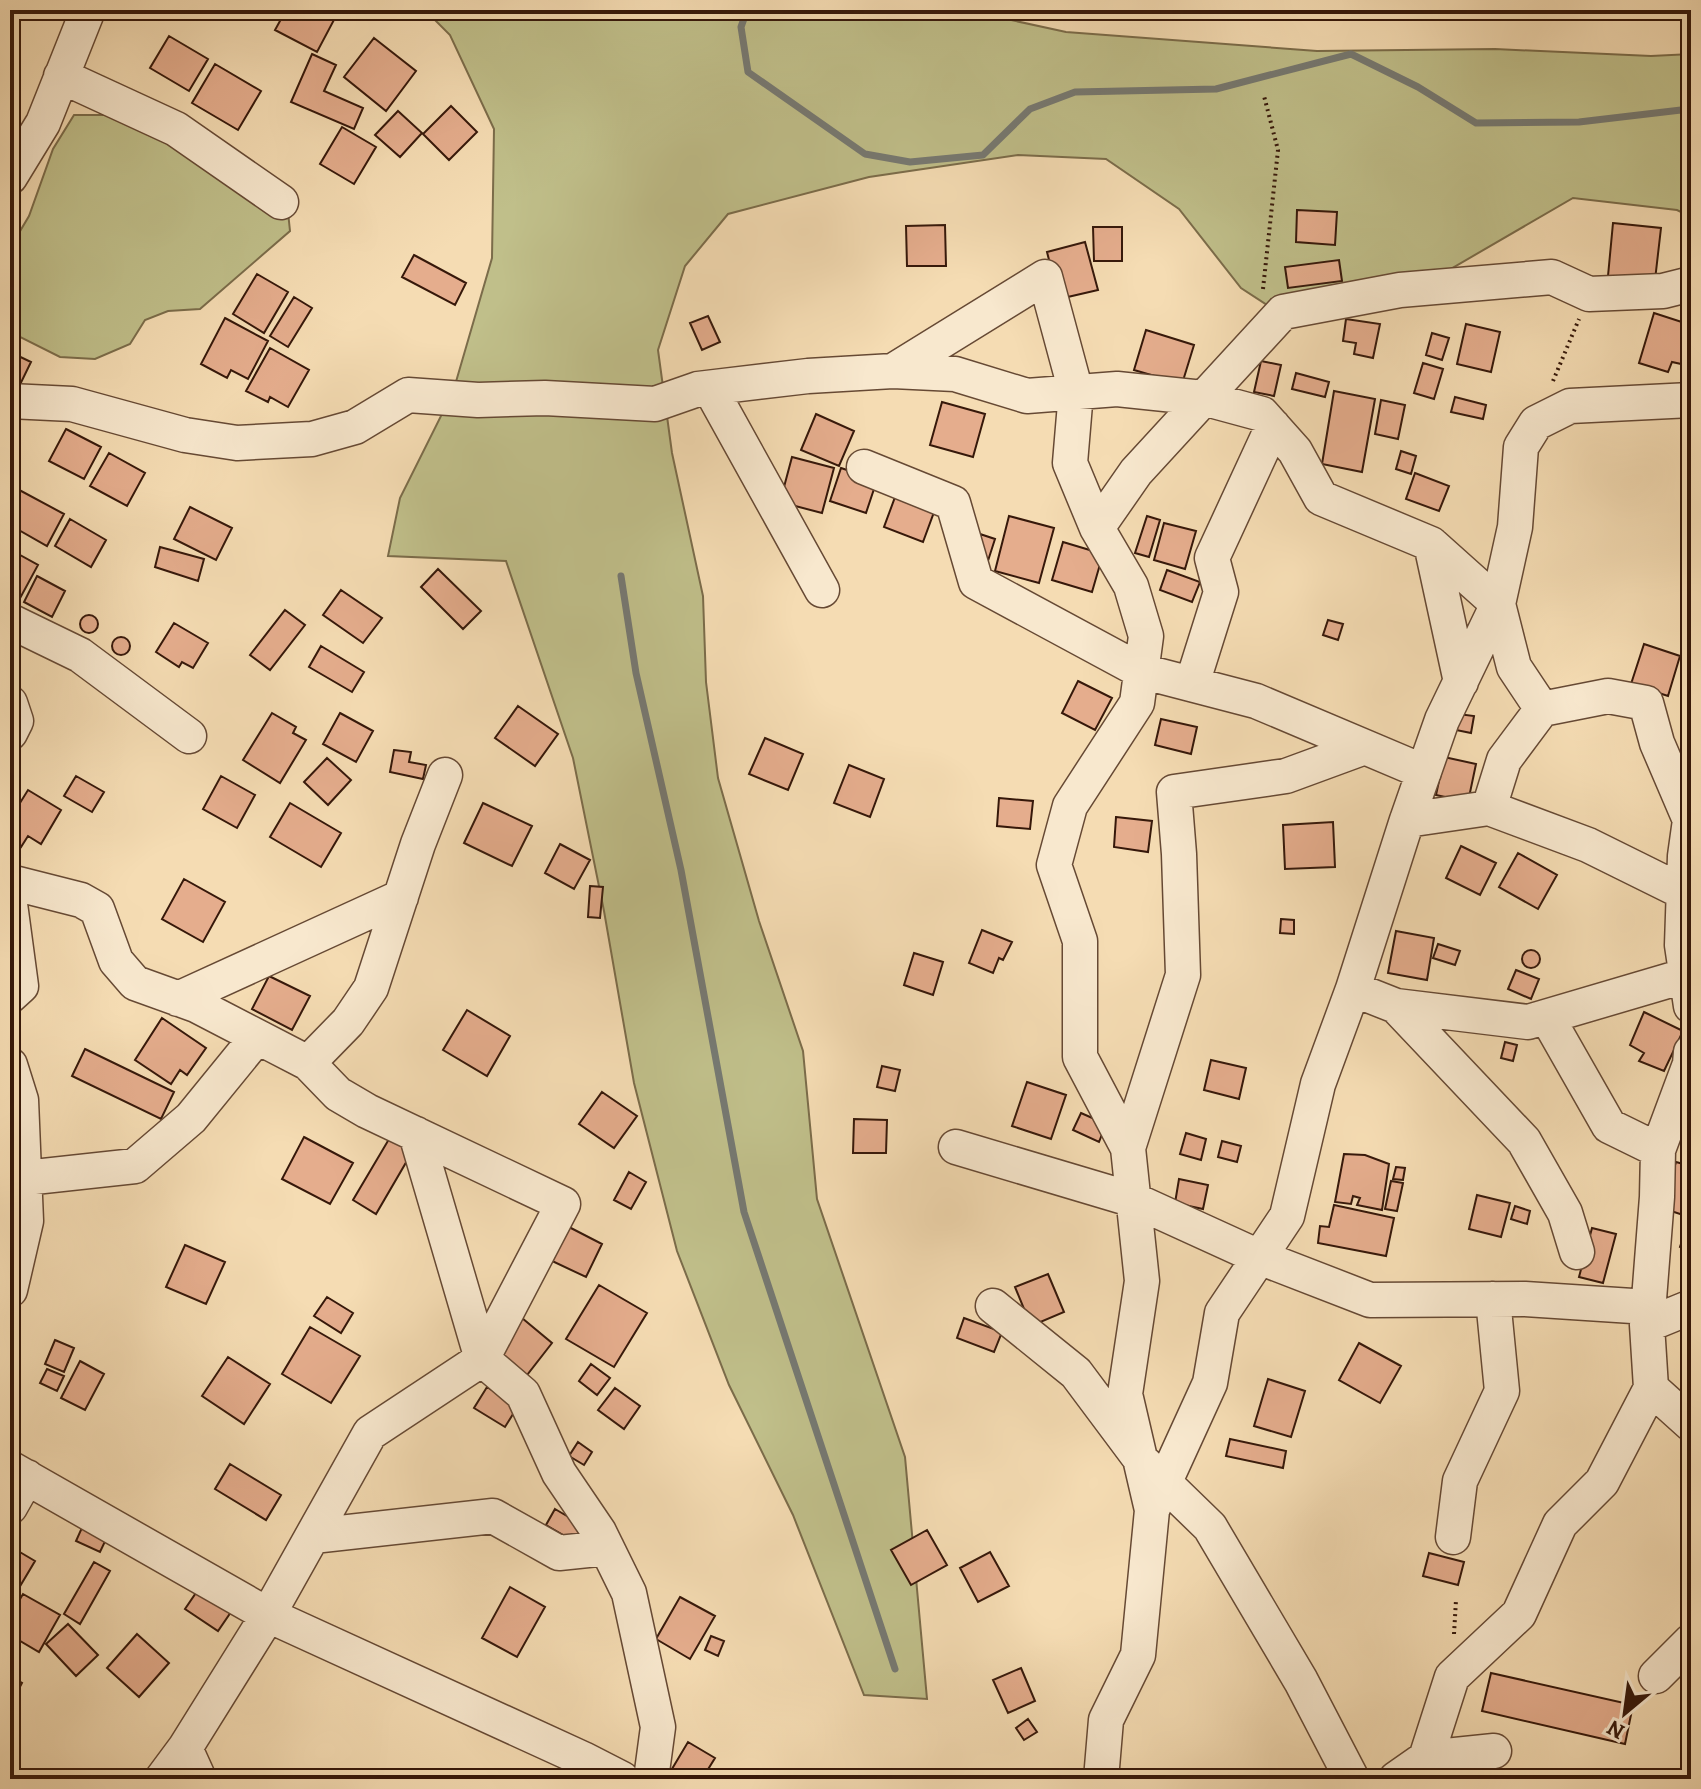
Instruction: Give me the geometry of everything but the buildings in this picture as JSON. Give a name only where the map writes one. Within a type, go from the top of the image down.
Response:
[{"type":"street","points":[[10,177],[43,123],[88,10]]},
{"type":"street","points":[[61,76],[176,129],[281,202]]},
{"type":"street","points":[[893,371],[1045,277],[1076,392],[1070,463],[1097,528],[1131,586],[1146,636],[1137,703],[1070,806],[1054,865],[1080,941],[1080,1057],[1128,1148],[1142,1281],[1125,1394],[1152,1484],[1138,1655],[1106,1720],[1101,1779]]},
{"type":"street","points":[[1097,528],[1136,472],[1283,312],[1400,290],[1552,277],[1589,294],[1663,291],[1691,284]]},
{"type":"street","points":[[10,401],[72,404],[185,435],[237,443],[312,439],[327,435],[355,427],[408,395],[478,400],[545,398],[655,404],[698,389],[808,376],[893,371],[955,374],[1027,396],[1117,389],[1203,398],[1262,414],[1295,451],[1321,498],[1431,544],[1498,604],[1514,667],[1542,709]]},
{"type":"street","points":[[710,388],[822,590]]},
{"type":"street","points":[[1152,1484],[1210,1383],[1222,1313],[1287,1216],[1318,1084],[1353,989],[1407,820],[1442,720],[1498,604],[1515,527],[1521,447],[1536,423],[1570,406],[1691,400]]},
{"type":"street","points":[[1192,684],[1221,592],[1212,558],[1273,426]]},
{"type":"street","points":[[864,467],[953,503],[976,582],[1141,671],[1256,701],[1424,772]]},
{"type":"street","points":[[1431,544],[1461,682]]},
{"type":"street","points":[[10,621],[80,655],[189,736]]},
{"type":"street","points":[[1353,989],[1396,1006],[1528,1022],[1690,981],[1682,945],[1687,896],[1685,856],[1690,820],[1657,743],[1646,703],[1608,696],[1542,709],[1504,760],[1489,808]]},
{"type":"street","points":[[10,703],[16,721],[10,733]]},
{"type":"street","points":[[1128,1148],[1183,975],[1174,792],[1286,776],[1365,747]]},
{"type":"street","points":[[308,1063],[348,1022],[371,988],[418,844],[445,775]]},
{"type":"street","points":[[1407,820],[1489,808],[1588,845],[1687,896]]},
{"type":"street","points":[[10,882],[81,900],[97,909],[116,961],[135,983],[178,999],[308,1063],[338,1094],[563,1204],[482,1359],[370,1433],[268,1615],[185,1748],[162,1779]]},
{"type":"street","points":[[178,999],[401,897]]},
{"type":"street","points":[[10,904],[21,986],[10,996]]},
{"type":"street","points":[[1396,1006],[1524,1141],[1565,1213],[1577,1252]]},
{"type":"street","points":[[1547,1017],[1609,1126],[1658,1150]]},
{"type":"street","points":[[25,1178],[135,1166],[191,1118],[257,1037]]},
{"type":"street","points":[[1426,1758],[1452,1677],[1519,1614],[1560,1524],[1602,1482],[1651,1388],[1647,1316],[1658,1150],[1690,1064],[1691,1052]]},
{"type":"street","points":[[10,1065],[21,1100],[26,1221],[10,1290]]},
{"type":"street","points":[[416,1134],[482,1359],[523,1394],[559,1473],[599,1532],[629,1593],[658,1727],[651,1779]]},
{"type":"street","points":[[956,1147],[1134,1200],[1259,1257],[1370,1300],[1525,1299],[1647,1316],[1691,1307]]},
{"type":"street","points":[[1453,1537],[1460,1481],[1502,1391],[1493,1299]]},
{"type":"street","points":[[993,1306],[1076,1373],[1152,1484],[1210,1527],[1301,1681],[1352,1779]]},
{"type":"street","points":[[1651,1388],[1691,1424]]},
{"type":"street","points":[[10,1507],[18,1472],[268,1615],[572,1769],[622,1779]]},
{"type":"street","points":[[313,1536],[493,1516],[559,1553],[607,1548]]},
{"type":"street","points":[[1656,1676],[1691,1641]]},
{"type":"street","points":[[185,1748],[199,1779]]},
{"type":"street","points":[[1396,1779],[1426,1758],[1494,1751]]},
{"type":"path","points":[[1263,293],[1278,150],[1264,96]]},
{"type":"path","points":[[1536,423],[1589,294]]},
{"type":"shaded area","points":[[425,10],[965,10],[1066,32],[1317,51],[1495,49],[1651,56],[1691,54],[1691,217],[1677,210],[1573,198],[1380,310],[1293,322],[1241,288],[1179,209],[1106,159],[1018,155],[869,177],[728,214],[685,266],[658,350],[672,453],[703,596],[706,682],[718,778],[759,921],[803,1051],[817,1199],[905,1457],[927,1699],[864,1695],[793,1515],[729,1385],[677,1251],[634,1083],[573,758],[506,561],[388,556],[400,498],[453,392],[492,258],[494,129],[450,35]]},
{"type":"shaded area","points":[[74,115],[131,115],[288,212],[290,231],[200,309],[168,311],[145,320],[130,344],[95,359],[60,357],[10,332],[10,248],[29,216],[53,149]]},
{"type":"waterway","points":[[747,10],[741,27],[748,72],[865,154],[910,162],[983,155],[1030,109],[1075,92],[1216,89],[1351,54],[1418,87],[1476,123],[1579,122],[1681,110],[1691,113]]},
{"type":"waterway","points":[[621,576],[636,673],[681,870],[744,1212],[895,1669]]}]
